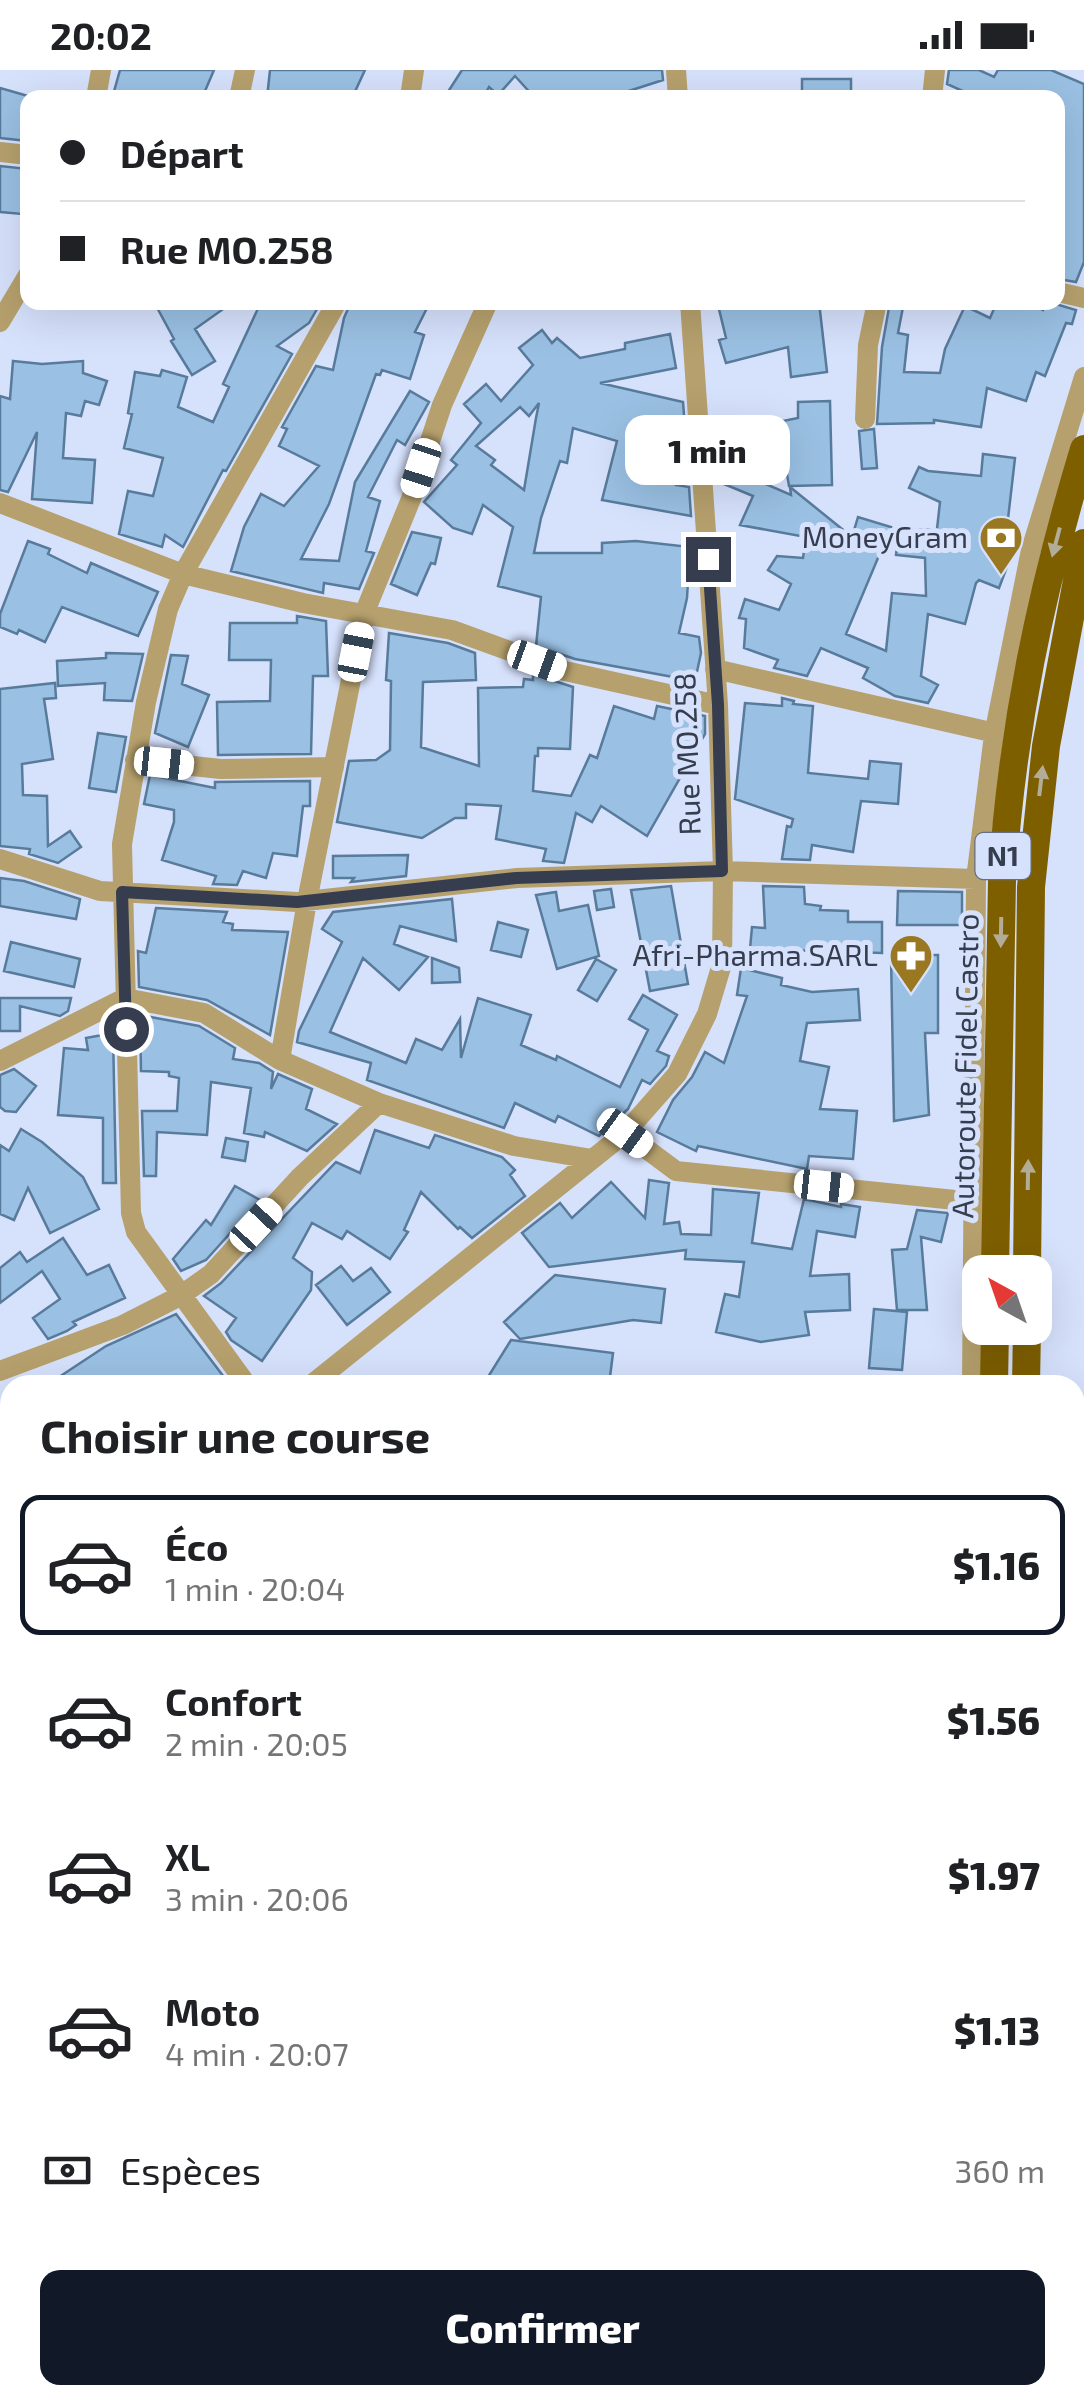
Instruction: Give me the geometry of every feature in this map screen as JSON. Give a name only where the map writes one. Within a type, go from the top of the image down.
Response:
[{"type":"highway","name":"Autoroute Fidel Castro","points":[[992,1255],[984,1203],[1006,736],[1084,449]]},
{"type":"highway","name":"Autoroute Fidel Castro","points":[[1027,1255],[1031,886],[1046,746],[1084,543]]},
{"type":"highway","points":[[994,1375],[995,1345]]},
{"type":"highway","points":[[1026,1375],[1027,1345]]},
{"type":"street","points":[[0,322],[20,288]]},
{"type":"street","points":[[239,1375],[136,1232],[131,1213],[122,844],[135,760],[168,609],[183,574],[332,310]]},
{"type":"street","points":[[280,1060],[364,614],[411,500],[442,405],[484,310]]},
{"type":"street","name":"Rue MO.258","points":[[323,1375],[625,1133],[677,1074],[707,1014],[722,964],[722,871],[718,705],[691,310]]},
{"type":"street","points":[[866,419],[868,345],[875,310]]},
{"type":"street","points":[[973,1375],[984,1203],[976,879],[1006,736],[1031,550],[1084,377]]},
{"type":"street","points":[[0,503],[183,574],[452,630],[566,671],[718,705]]},
{"type":"street","points":[[715,669],[1006,736]]},
{"type":"street","points":[[135,760],[220,769],[334,767]]},
{"type":"street","points":[[0,859],[100,891],[307,901],[516,878],[722,871],[976,879]]},
{"type":"street","points":[[0,1061],[125,998],[204,1013],[280,1060],[380,1103],[514,1146],[592,1158]]},
{"type":"street","points":[[0,1370],[123,1325],[180,1296],[211,1274],[300,1177],[380,1103]]},
{"type":"street","points":[[625,1133],[676,1170],[984,1203]]},
{"type":"building","points":[[120,70],[214,70],[205,90],[114,90]]},
{"type":"building","points":[[270,70],[365,70],[356,90],[268,90]]},
{"type":"building","points":[[462,70],[662,70],[663,80],[632,90],[528,90],[515,76],[502,90],[449,90]]},
{"type":"building","points":[[949,70],[979,70],[994,77],[998,70],[1051,70],[1084,84],[1084,262],[1076,282],[1065,280],[1065,90],[960,90],[947,84]]},
{"type":"building","points":[[802,79],[851,79],[851,90],[802,90]]},
{"type":"building","points":[[0,88],[20,94],[20,140],[0,138]]},
{"type":"building","points":[[0,166],[20,168],[20,214],[0,212]]},
{"type":"building","points":[[1065,307],[1076,310],[1072,324],[1066,323],[1045,376],[1036,372],[1026,401],[987,388],[981,427],[934,420],[877,424],[889,310],[902,310],[898,333],[908,335],[904,372],[940,373],[945,349],[963,310],[990,318],[994,310],[1065,310]]},
{"type":"building","points":[[158,310],[222,310],[195,329],[215,361],[192,375],[171,341],[174,339]]},
{"type":"building","points":[[257,310],[316,310],[309,323],[277,346],[292,354],[226,471],[223,470],[183,547],[165,535],[162,547],[119,534],[128,491],[153,496],[163,458],[124,448],[132,414],[128,413],[135,372],[160,376],[162,370],[187,377],[178,407],[213,422],[229,387],[223,384]]},
{"type":"building","points":[[348,310],[426,310],[415,332],[424,335],[410,379],[382,370],[380,375],[376,374],[329,504],[301,559],[339,561],[355,482],[410,391],[429,402],[405,445],[397,440],[368,497],[380,501],[366,551],[374,553],[359,589],[324,583],[323,593],[231,571],[244,527],[261,494],[284,506],[319,466],[279,446],[287,429],[282,427],[316,366],[333,370]]},
{"type":"building","points":[[719,310],[820,310],[827,372],[791,377],[788,347],[726,363],[719,340],[726,338]]},
{"type":"building","points":[[542,330],[552,343],[557,338],[580,358],[670,334],[676,368],[600,383],[683,402],[686,441],[676,485],[689,487],[691,516],[602,500],[617,441],[573,428],[567,463],[560,461],[534,553],[602,553],[602,543],[636,541],[690,547],[687,598],[679,633],[699,637],[701,653],[695,681],[575,659],[536,646],[541,597],[498,586],[513,527],[483,505],[472,534],[453,528],[424,502],[457,465],[451,460],[481,423],[464,404],[486,384],[501,401],[533,365],[519,348]],"holes":[[[539,403],[524,490],[491,465],[495,460],[476,446],[520,407],[529,416]]]},
{"type":"building","points":[[13,361],[83,361],[83,373],[107,381],[99,405],[85,401],[81,416],[66,413],[63,458],[95,460],[92,503],[32,499],[37,432],[8,492],[0,490],[0,396],[10,399]]},
{"type":"building","points":[[830,401],[832,485],[789,486],[778,422],[798,418],[798,402]]},
{"type":"building","points":[[775,422],[752,478],[791,495],[790,487],[852,537],[858,517],[891,527],[846,634],[886,651],[892,593],[926,596],[925,558],[896,555],[899,530],[937,529],[940,502],[909,488],[919,467],[981,476],[983,454],[1015,458],[1005,545],[1014,548],[999,588],[979,580],[976,583],[965,624],[928,614],[921,676],[938,685],[928,703],[895,696],[863,678],[868,668],[821,648],[807,676],[774,668],[778,660],[744,648],[746,619],[739,618],[745,599],[779,610],[791,584],[768,570],[777,556],[803,558],[806,537],[740,525],[753,496],[724,484],[748,429]]},
{"type":"building","points":[[874,429],[877,468],[862,469],[859,431]]},
{"type":"building","points":[[412,532],[441,538],[435,564],[431,563],[417,595],[391,584]]},
{"type":"building","points":[[28,541],[50,549],[48,554],[87,573],[91,563],[158,592],[138,636],[62,607],[45,642],[19,630],[17,634],[0,627],[0,614]]},
{"type":"building","points":[[297,616],[326,621],[328,676],[313,676],[311,754],[218,755],[217,702],[270,701],[271,660],[229,660],[230,623],[297,623]]},
{"type":"building","points":[[389,633],[448,643],[475,653],[476,680],[423,682],[421,747],[479,766],[478,688],[523,687],[524,679],[533,680],[533,674],[573,687],[570,749],[538,748],[533,791],[571,796],[590,755],[597,758],[614,706],[654,719],[657,706],[705,716],[705,734],[647,836],[601,806],[592,822],[576,813],[564,863],[543,861],[546,849],[496,839],[501,806],[466,804],[466,818],[455,818],[422,838],[337,822],[349,761],[376,760],[390,750],[391,681],[386,680]]},
{"type":"building","points":[[106,653],[143,654],[132,701],[104,700],[105,683],[58,686],[57,661],[106,658]]},
{"type":"building","points":[[171,655],[188,656],[182,684],[209,695],[188,747],[155,733]]},
{"type":"building","points":[[55,683],[56,698],[44,699],[53,759],[22,764],[23,795],[47,796],[48,846],[70,831],[81,847],[58,863],[29,854],[30,849],[0,846],[0,689]]},
{"type":"building","points":[[782,698],[794,701],[793,704],[813,706],[808,773],[868,779],[870,761],[901,764],[898,804],[861,801],[853,852],[812,845],[810,860],[782,859],[787,826],[791,827],[793,819],[735,799],[745,703],[782,706]]},
{"type":"building","points":[[98,733],[126,737],[116,792],[89,788]]},
{"type":"building","points":[[150,775],[215,788],[215,782],[310,781],[310,806],[303,806],[297,856],[273,853],[266,878],[243,871],[237,885],[213,884],[216,876],[162,860],[174,810],[144,804]]},
{"type":"building","points":[[408,855],[406,876],[351,882],[354,878],[333,878],[333,856]]},
{"type":"building","points":[[0,878],[24,881],[80,899],[76,919],[0,906]]},
{"type":"building","points":[[671,886],[688,984],[650,991],[631,890]]},
{"type":"building","points":[[763,886],[804,887],[805,904],[821,906],[820,910],[848,911],[848,922],[882,922],[882,953],[750,949],[752,927],[765,928]]},
{"type":"building","points":[[611,889],[614,907],[597,910],[594,891]]},
{"type":"building","points":[[898,891],[962,892],[962,925],[897,925]]},
{"type":"building","points":[[556,892],[559,911],[588,905],[599,956],[557,969],[536,895]]},
{"type":"building","points":[[452,899],[456,941],[400,926],[394,944],[428,957],[399,990],[363,958],[330,1032],[406,1063],[416,1039],[442,1050],[460,1019],[461,1058],[478,998],[531,1015],[521,1045],[556,1060],[557,1056],[620,1087],[648,1030],[629,1019],[643,995],[677,1015],[657,1051],[669,1056],[666,1066],[650,1084],[642,1080],[628,1109],[599,1136],[558,1116],[555,1122],[515,1103],[504,1128],[367,1080],[371,1063],[297,1042],[342,942],[322,929],[333,912]]},
{"type":"building","points":[[156,908],[227,912],[223,922],[233,924],[232,930],[288,932],[270,1035],[207,1000],[139,987],[138,951],[146,953]]},
{"type":"building","points":[[498,922],[528,930],[521,957],[491,950]]},
{"type":"building","points":[[11,942],[80,959],[74,987],[4,971]]},
{"type":"building","points":[[891,955],[938,955],[938,1033],[925,1033],[929,1115],[894,1121]]},
{"type":"building","points":[[432,958],[459,968],[460,982],[432,983]]},
{"type":"building","points":[[596,959],[616,970],[597,1001],[578,990]]},
{"type":"building","points":[[741,968],[782,978],[781,985],[812,992],[858,989],[860,1020],[807,1023],[800,1061],[829,1067],[820,1109],[857,1111],[853,1159],[809,1156],[807,1169],[698,1146],[696,1151],[657,1132],[705,1052],[724,1063],[747,996],[737,995]]},
{"type":"building","points":[[0,998],[71,998],[68,1011],[60,1016],[20,1006],[20,1031],[0,1031]]},
{"type":"building","points":[[140,1015],[199,1026],[235,1048],[233,1059],[259,1063],[273,1072],[271,1089],[278,1074],[312,1089],[306,1109],[337,1124],[307,1151],[265,1132],[264,1137],[244,1133],[251,1088],[211,1082],[207,1135],[157,1132],[156,1176],[144,1176],[142,1111],[177,1111],[179,1078],[169,1076],[169,1072],[141,1071]]},
{"type":"building","points":[[113,1033],[116,1183],[103,1183],[103,1118],[58,1115],[64,1048],[88,1050],[86,1038]]},
{"type":"building","points":[[14,1069],[36,1086],[16,1112],[0,1107],[0,1075]]},
{"type":"building","points":[[21,1129],[83,1177],[99,1209],[50,1233],[28,1188],[14,1220],[0,1214],[0,1145],[9,1151]]},
{"type":"building","points":[[375,1130],[429,1148],[435,1135],[502,1157],[515,1170],[510,1175],[525,1196],[472,1238],[421,1192],[404,1230],[408,1232],[390,1259],[347,1231],[342,1239],[312,1223],[293,1258],[312,1272],[311,1290],[262,1361],[231,1340],[226,1332],[236,1318],[204,1296],[336,1162],[360,1173]]},
{"type":"building","points":[[226,1138],[248,1142],[245,1161],[222,1157]]},
{"type":"building","points":[[649,1180],[669,1183],[664,1224],[679,1222],[681,1234],[711,1235],[713,1189],[759,1193],[752,1243],[792,1249],[804,1199],[860,1207],[855,1237],[817,1231],[810,1276],[849,1274],[850,1310],[805,1312],[809,1335],[761,1342],[716,1332],[725,1294],[739,1297],[744,1262],[685,1259],[686,1250],[549,1267],[522,1233],[560,1203],[572,1218],[611,1182],[645,1218]]},
{"type":"building","points":[[235,1186],[260,1200],[206,1260],[181,1271],[173,1259],[206,1220],[211,1225]]},
{"type":"building","points":[[917,1210],[948,1213],[941,1242],[921,1237],[927,1310],[897,1310],[892,1250],[907,1249]]},
{"type":"building","points":[[63,1238],[87,1275],[109,1265],[125,1298],[73,1322],[76,1325],[48,1339],[33,1318],[60,1299],[42,1271],[0,1303],[0,1268],[20,1252],[27,1262]]},
{"type":"building","points":[[341,1266],[353,1281],[371,1268],[390,1292],[347,1325],[316,1285]]},
{"type":"building","points":[[555,1275],[665,1289],[661,1323],[633,1320],[520,1339],[504,1322]]},
{"type":"building","points":[[874,1309],[907,1312],[902,1370],[869,1368]]},
{"type":"building","points":[[176,1314],[222,1375],[62,1375],[106,1346]]},
{"type":"building","points":[[511,1340],[613,1353],[610,1375],[489,1375]]},
{"type":"place","name":"MoneyGram","points":[[1001,576]]},
{"type":"place","name":"Afri-Pharma.SARL","points":[[911,994]]},
{"type":"route","points":[[126,1029],[122,892],[297,902],[516,878],[722,871],[718,705],[708,559]]}]
